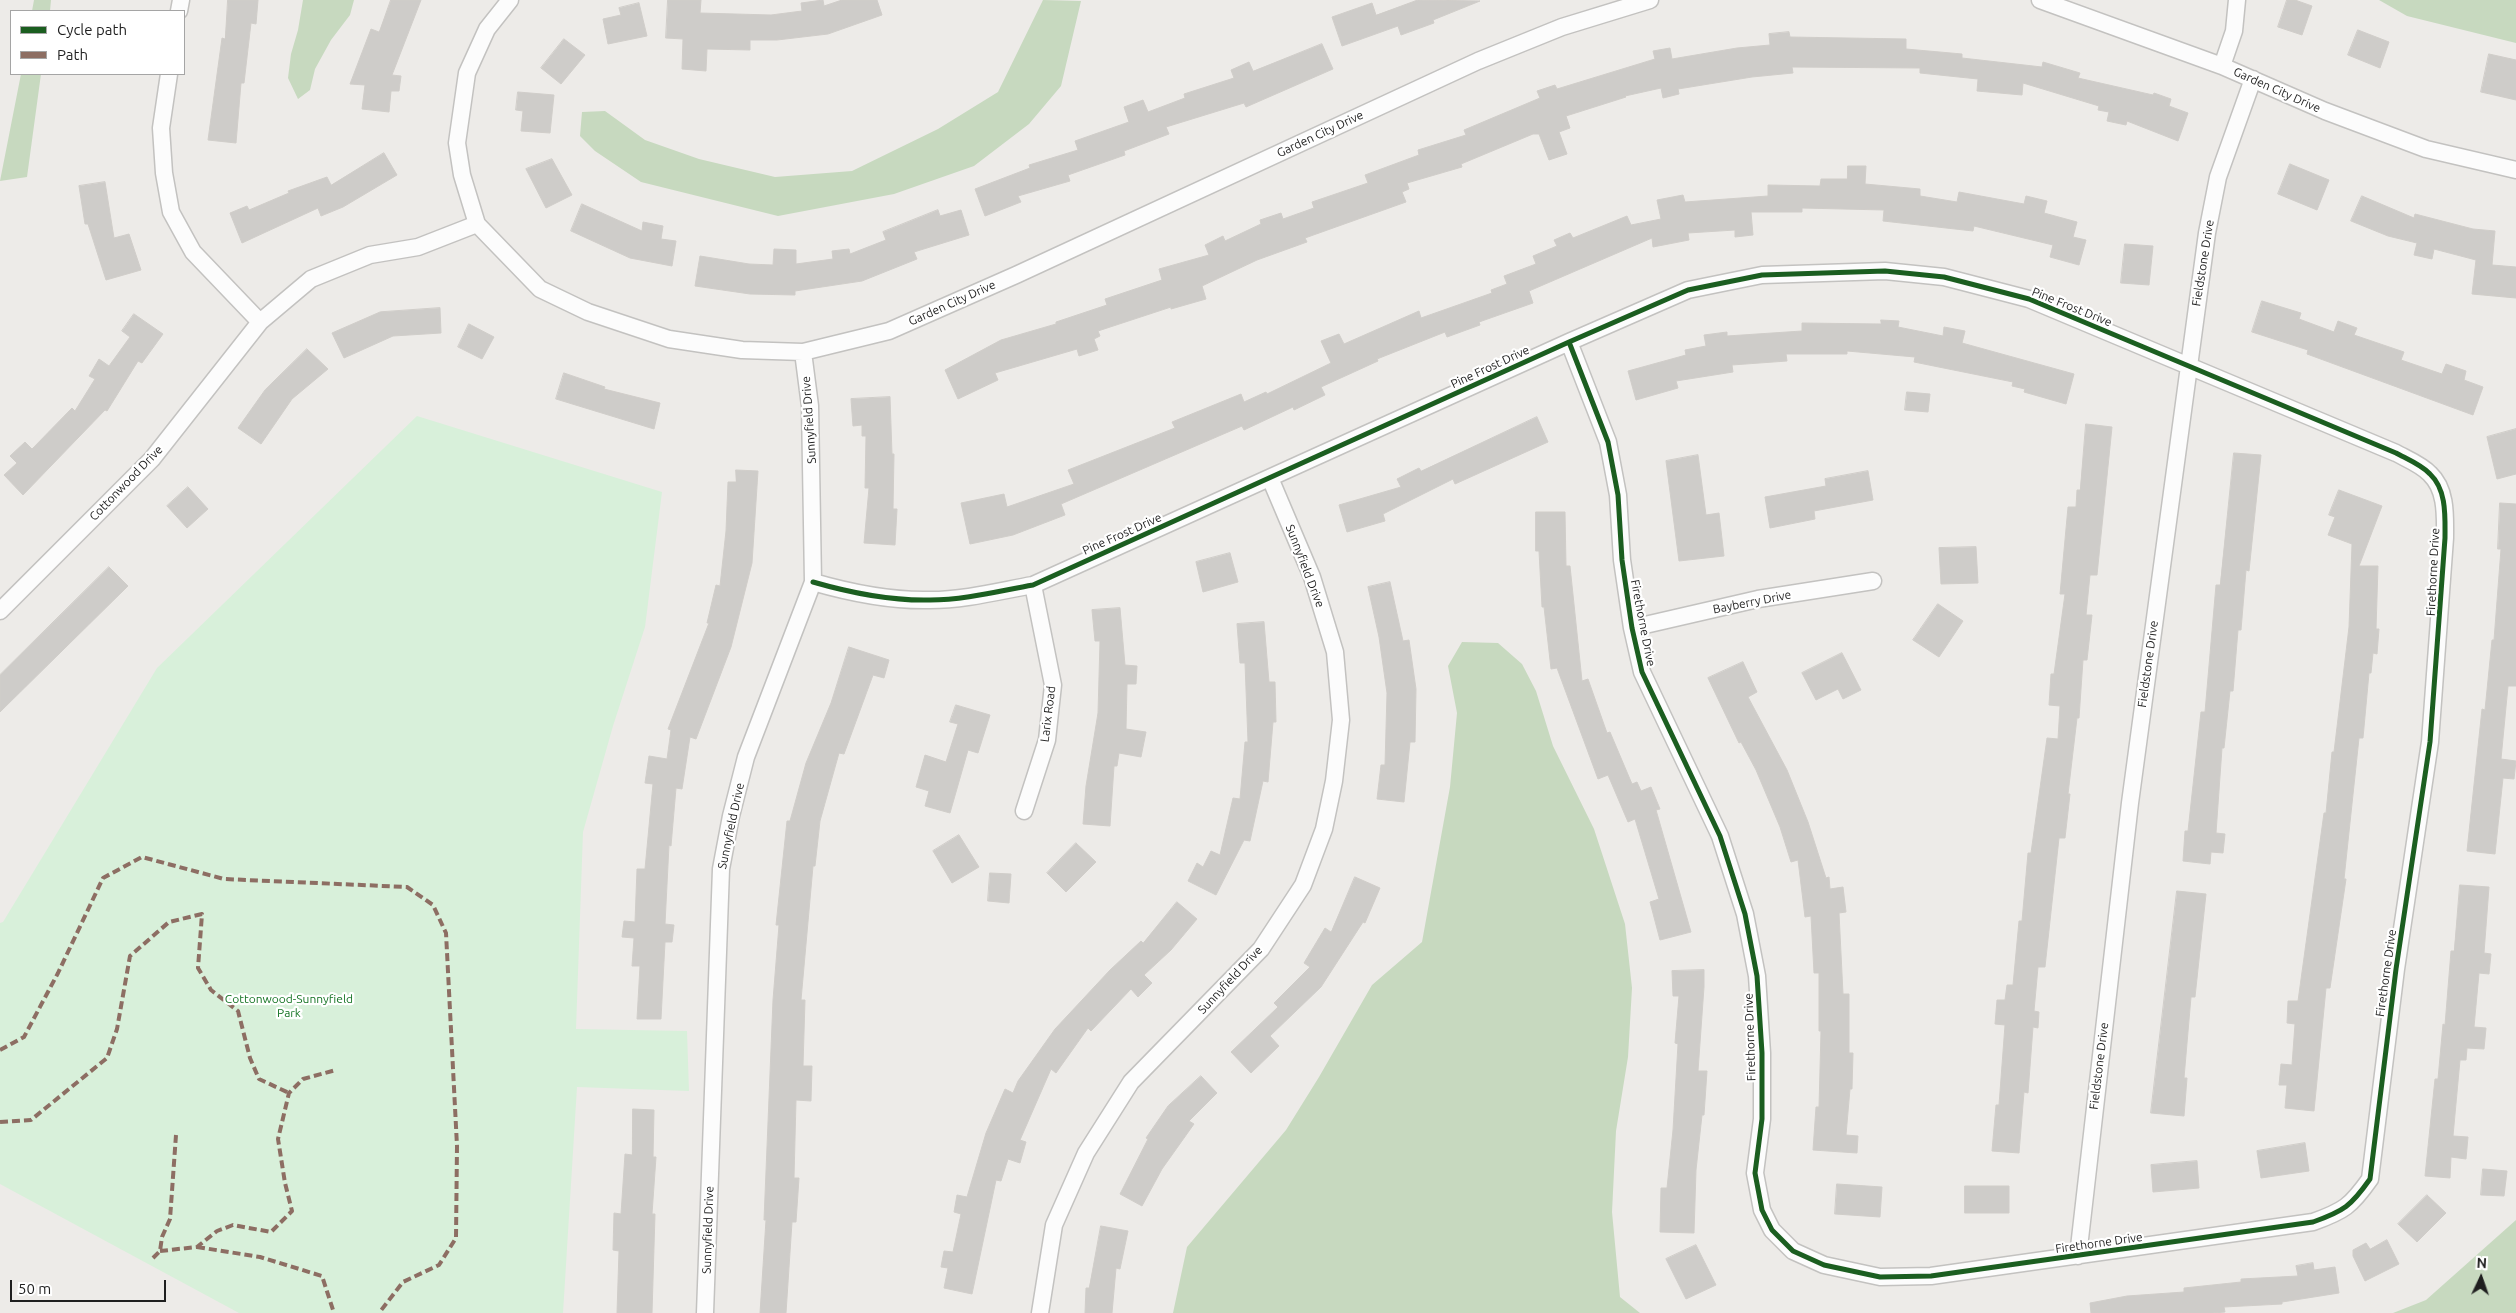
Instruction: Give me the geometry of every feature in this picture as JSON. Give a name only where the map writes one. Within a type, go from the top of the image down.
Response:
[{"type":"street","name":"Garden City Drive","points":[[510,0],[487,29],[467,73],[458,134],[457,143],[462,175],[477,224],[540,289],[588,312],[669,340],[742,350],[803,352],[889,330],[1016,275],[1478,60],[1562,27],[1650,0]]},
{"type":"street","name":"Garden City Drive","points":[[2040,0],[2118,26],[2222,66],[2326,111],[2426,150],[2516,170]]},
{"type":"street","points":[[2222,66],[2234,30],[2237,0]]},
{"type":"street","points":[[169,75],[161,128],[164,173],[171,212],[192,252],[260,322]]},
{"type":"street","name":"Fieldstone Drive","points":[[2078,1256],[2130,803],[2206,233],[2218,177],[2253,79]]},
{"type":"street","name":"Cottonwood Drive","points":[[0,611],[152,459],[260,322],[311,279],[370,255],[418,247],[477,224]]},
{"type":"street","name":"Pine Frost Drive","points":[[813,582],[856,594],[930,600],[970,596],[1033,585],[1688,290],[1762,275],[1886,271],[1944,277],[2028,299],[2188,365]]},
{"type":"street","name":"Firethorne Drive","points":[[1569,342],[1608,442],[1618,495],[1622,560],[1632,628],[1642,672],[1720,836],[1745,914],[1757,976],[1762,1053],[1762,1119],[1755,1174],[1762,1210],[1772,1230],[1792,1251],[1824,1265],[1880,1277],[1931,1276],[2313,1222],[2340,1212],[2355,1200],[2370,1179],[2396,969],[2430,742],[2445,538],[2444,506],[2439,487],[2430,473],[2396,453],[2188,365]]},
{"type":"street","name":"Sunnyfield Drive","points":[[705,1313],[721,869],[731,816],[746,757],[813,582],[810,406],[803,352]]},
{"type":"street","name":"Sunnyfield Drive","points":[[1040,1313],[1054,1226],[1086,1153],[1131,1082],[1261,949],[1303,885],[1324,828],[1334,780],[1340,720],[1335,652],[1312,577],[1270,478]]},
{"type":"street","name":"Bayberry Drive","points":[[1632,628],[1758,599],[1873,581]]},
{"type":"street","name":"Larix Road","points":[[1024,811],[1047,740],[1053,685],[1033,585]]},
{"type":"green space","points":[[34,0],[51,0],[50,10],[32,10]]},
{"type":"green space","points":[[303,0],[354,0],[350,15],[331,40],[315,69],[310,90],[298,99],[288,78],[291,54],[298,30]]},
{"type":"green space","points":[[1043,0],[1081,1],[1061,86],[1029,124],[974,166],[894,194],[778,216],[641,182],[595,151],[580,136],[582,112],[605,111],[645,140],[699,159],[775,177],[852,171],[938,129],[998,92]]},
{"type":"green space","points":[[2379,0],[2516,0],[2516,43],[2407,16]]},
{"type":"green space","points":[[21,75],[41,75],[27,177],[0,181]]},
{"type":"green space","name":"Cottonwood-Sunnyfield Park","points":[[417,416],[662,492],[645,627],[613,726],[583,832],[576,1029],[687,1031],[689,1091],[577,1087],[563,1313],[239,1313],[0,1184],[0,923],[3,922],[157,668]]},
{"type":"green space","points":[[1462,642],[1498,643],[1522,664],[1536,691],[1553,746],[1594,829],[1625,924],[1632,988],[1628,1057],[1616,1131],[1612,1212],[1620,1297],[1640,1313],[1173,1313],[1187,1247],[1286,1130],[1372,985],[1422,942],[1450,787],[1457,713],[1448,666]]},
{"type":"green space","points":[[2516,1220],[2516,1313],[2393,1313],[2426,1300]]},
{"type":"building","points":[[228,0],[258,0],[256,24],[251,23],[244,83],[241,83],[236,143],[208,140],[222,38],[225,39]]},
{"type":"building","points":[[391,0],[421,0],[392,75],[401,76],[399,91],[391,91],[389,112],[362,109],[365,85],[350,84],[371,29],[379,32]]},
{"type":"building","points":[[668,0],[701,0],[700,13],[771,15],[802,11],[801,3],[823,0],[824,6],[842,0],[877,0],[882,15],[828,34],[777,40],[750,40],[750,50],[707,49],[706,71],[682,69],[683,39],[666,38]]},
{"type":"building","points":[[1418,0],[1480,1],[1433,20],[1434,23],[1401,35],[1398,26],[1342,46],[1332,17],[1372,3],[1376,15]]},
{"type":"building","points":[[2287,0],[2295,0],[2312,6],[2302,35],[2278,27]]},
{"type":"building","points":[[639,3],[647,36],[608,44],[603,19],[621,15],[619,8]]},
{"type":"building","points":[[2358,30],[2389,42],[2380,68],[2348,55]]},
{"type":"building","points":[[1789,32],[1790,37],[1906,39],[1906,49],[1962,54],[1962,58],[2042,67],[2043,62],[2080,73],[2078,78],[2153,95],[2154,93],[2171,99],[2169,106],[2188,113],[2178,141],[2127,121],[2126,125],[2107,121],[2109,112],[2098,110],[2099,106],[2023,83],[2022,95],[1977,91],[1978,79],[1920,73],[1920,68],[1792,67],[1793,73],[1752,77],[1678,89],[1679,94],[1663,98],[1661,88],[1625,96],[1566,116],[1570,128],[1559,132],[1567,154],[1549,160],[1539,134],[1533,134],[1461,164],[1462,167],[1407,183],[1409,189],[1402,192],[1406,202],[1305,238],[1307,242],[1257,260],[1202,286],[1206,299],[1171,309],[1171,307],[1098,331],[1100,336],[1094,339],[1098,350],[1079,356],[1077,349],[995,373],[998,380],[958,399],[945,370],[1001,340],[1056,324],[1056,322],[1107,305],[1105,299],[1162,280],[1159,269],[1209,255],[1205,245],[1223,236],[1225,241],[1261,224],[1260,220],[1281,213],[1283,219],[1314,208],[1312,202],[1368,183],[1365,175],[1419,155],[1418,150],[1466,135],[1464,130],[1540,98],[1537,91],[1555,85],[1557,89],[1655,59],[1653,51],[1670,48],[1672,59],[1737,48],[1770,45],[1769,34]]},
{"type":"building","points":[[564,39],[585,55],[561,84],[541,68]]},
{"type":"building","points":[[1322,44],[1333,69],[1246,107],[1244,103],[1166,127],[1169,134],[1124,151],[1125,155],[1068,175],[1070,181],[1018,196],[1021,202],[985,216],[975,189],[1030,168],[1029,165],[1078,150],[1075,141],[1129,122],[1124,107],[1143,100],[1148,112],[1185,98],[1184,94],[1234,78],[1231,70],[1249,62],[1253,71]]},
{"type":"building","points":[[2489,54],[2516,60],[2516,100],[2481,92]]},
{"type":"building","points":[[518,92],[554,95],[550,133],[521,131],[523,111],[516,110]]},
{"type":"building","points":[[384,153],[397,175],[343,207],[321,216],[318,208],[242,243],[230,213],[247,206],[249,210],[289,193],[288,191],[327,177],[331,185]]},
{"type":"building","points":[[552,159],[572,195],[546,208],[526,169]]},
{"type":"building","points":[[2290,164],[2329,180],[2317,210],[2278,194]]},
{"type":"building","points":[[1848,166],[1866,166],[1865,184],[1920,189],[1920,196],[1957,202],[1959,192],[2024,204],[2026,196],[2047,201],[2044,213],[2077,222],[2073,237],[2086,240],[2079,265],[2050,257],[2053,245],[1974,226],[1973,231],[1883,221],[1884,210],[1802,208],[1802,212],[1751,212],[1753,235],[1735,237],[1735,230],[1688,233],[1689,240],[1653,247],[1652,238],[1529,291],[1533,303],[1479,322],[1480,325],[1447,337],[1445,332],[1377,359],[1378,361],[1321,387],[1325,395],[1294,410],[1293,407],[1244,430],[1242,426],[1061,504],[1065,515],[1013,535],[970,544],[961,503],[1004,494],[1007,507],[1074,484],[1068,470],[1175,428],[1172,422],[1241,394],[1244,402],[1266,392],[1267,394],[1331,363],[1321,341],[1339,334],[1344,344],[1419,311],[1421,318],[1492,293],[1491,290],[1507,284],[1504,276],[1536,264],[1533,256],[1557,246],[1554,240],[1570,233],[1573,238],[1627,216],[1631,225],[1661,219],[1657,200],[1683,195],[1685,202],[1768,196],[1768,185],[1820,186],[1821,179],[1847,179]]},
{"type":"building","points":[[105,182],[114,238],[129,234],[141,270],[106,280],[88,224],[85,224],[79,186]]},
{"type":"building","points":[[2362,196],[2414,218],[2415,214],[2473,229],[2495,231],[2492,265],[2516,267],[2516,298],[2472,294],[2476,260],[2434,249],[2432,259],[2414,255],[2417,243],[2388,236],[2351,221]]},
{"type":"building","points":[[582,204],[642,231],[643,222],[663,226],[661,239],[676,241],[672,266],[630,258],[571,231]]},
{"type":"building","points":[[938,210],[940,216],[961,210],[969,235],[914,252],[917,259],[862,281],[795,291],[795,295],[750,294],[695,286],[700,256],[749,264],[773,265],[774,249],[796,250],[796,264],[833,259],[832,251],[849,249],[850,254],[886,240],[883,232]]},
{"type":"building","points":[[2125,244],[2153,246],[2149,285],[2121,283]]},
{"type":"building","points":[[2262,301],[2301,313],[2299,319],[2334,332],[2338,321],[2357,328],[2354,335],[2404,352],[2401,360],[2442,374],[2446,364],[2466,371],[2464,380],[2483,387],[2473,415],[2307,354],[2308,350],[2252,332]]},
{"type":"building","points":[[440,308],[441,333],[393,336],[344,358],[332,333],[380,312]]},
{"type":"building","points":[[134,314],[163,334],[142,363],[138,361],[107,411],[105,410],[23,495],[4,475],[17,463],[10,456],[25,442],[32,449],[72,408],[75,411],[95,379],[89,376],[99,359],[109,366],[130,337],[122,331]]},
{"type":"building","points":[[1881,320],[1899,321],[1898,327],[1943,336],[1944,327],[1965,331],[1962,343],[2074,374],[2066,404],[2024,392],[2025,389],[2012,386],[2013,382],[1914,362],[1915,357],[1847,351],[1847,354],[1786,354],[1787,361],[1732,365],[1733,372],[1676,381],[1678,388],[1636,400],[1628,371],[1686,355],[1685,350],[1706,346],[1704,335],[1727,332],[1727,336],[1802,331],[1802,323],[1881,324]]},
{"type":"building","points":[[469,324],[494,337],[482,359],[458,347]]},
{"type":"building","points":[[307,349],[328,369],[292,399],[261,444],[238,428],[265,390]]},
{"type":"building","points":[[564,373],[605,387],[604,389],[660,403],[654,429],[556,399]]},
{"type":"building","points":[[1907,392],[1930,394],[1928,412],[1905,410]]},
{"type":"building","points":[[890,397],[892,454],[894,454],[893,509],[897,509],[895,545],[864,543],[869,488],[865,488],[866,436],[862,436],[862,425],[853,426],[851,399]]},
{"type":"building","points":[[1537,417],[1548,442],[1455,484],[1453,479],[1383,514],[1385,521],[1347,532],[1339,505],[1401,487],[1397,479],[1419,468],[1421,471]]},
{"type":"building","points":[[2086,424],[2112,427],[2097,575],[2090,575],[2086,615],[2092,615],[2087,660],[2083,660],[2079,718],[2077,718],[2068,794],[2070,794],[2065,838],[2059,838],[2045,967],[2038,967],[2034,1011],[2039,1012],[2038,1028],[2033,1027],[2028,1093],[2024,1092],[2019,1153],[1992,1151],[1996,1105],[1999,1105],[2005,1025],[1995,1024],[1997,1000],[2005,1000],[2007,985],[2013,985],[2019,921],[2022,921],[2028,853],[2031,853],[2047,738],[2058,739],[2060,706],[2049,705],[2051,674],[2054,674],[2065,594],[2060,594],[2068,507],[2076,507],[2077,490],[2080,490]]},
{"type":"building","points":[[2516,429],[2516,474],[2497,479],[2487,437]]},
{"type":"building","points":[[2234,453],[2261,455],[2249,571],[2246,570],[2241,630],[2238,630],[2233,691],[2230,691],[2224,748],[2222,748],[2216,833],[2225,834],[2223,853],[2211,852],[2210,864],[2183,861],[2185,831],[2188,831],[2201,712],[2205,712],[2216,585],[2220,585]]},
{"type":"building","points":[[1698,455],[1706,515],[1719,513],[1724,556],[1679,561],[1666,461]]},
{"type":"building","points":[[736,470],[758,471],[752,563],[731,647],[696,739],[690,737],[682,789],[676,788],[671,846],[669,845],[665,924],[674,925],[672,942],[665,942],[661,1019],[637,1019],[640,966],[632,966],[634,938],[622,937],[624,921],[635,922],[637,869],[645,869],[653,784],[645,783],[649,756],[667,759],[671,730],[668,729],[709,623],[707,623],[716,585],[720,586],[726,531],[728,482],[736,482]]},
{"type":"building","points":[[1868,471],[1873,500],[1814,511],[1815,519],[1770,528],[1765,497],[1826,486],[1825,479]]},
{"type":"building","points":[[188,487],[208,509],[187,528],[167,506]]},
{"type":"building","points":[[2339,490],[2382,506],[2359,566],[2378,566],[2376,629],[2379,629],[2377,654],[2373,653],[2371,673],[2369,673],[2363,738],[2359,738],[2344,879],[2346,879],[2330,988],[2326,988],[2314,1111],[2285,1108],[2287,1085],[2279,1085],[2281,1064],[2292,1065],[2295,1024],[2287,1023],[2288,1001],[2298,1001],[2324,813],[2326,813],[2332,752],[2334,752],[2349,627],[2352,544],[2328,535],[2335,517],[2329,515]]},
{"type":"building","points":[[2500,503],[2516,504],[2516,686],[2508,686],[2501,759],[2516,761],[2514,779],[2503,778],[2495,854],[2467,851],[2482,709],[2485,710],[2492,640],[2494,640],[2501,549],[2498,549]]},
{"type":"building","points":[[1536,512],[1565,512],[1566,566],[1570,566],[1582,681],[1588,679],[1607,733],[1610,732],[1632,784],[1637,782],[1641,791],[1651,787],[1660,809],[1656,810],[1691,932],[1660,940],[1650,902],[1659,899],[1635,819],[1628,822],[1608,775],[1598,779],[1557,668],[1551,669],[1544,607],[1542,607],[1539,551],[1536,551]]},
{"type":"building","points":[[1976,547],[1978,583],[1941,584],[1939,548]]},
{"type":"building","points":[[1230,553],[1238,582],[1203,592],[1196,562]]},
{"type":"building","points":[[109,567],[128,586],[0,712],[0,675]]},
{"type":"building","points":[[1390,582],[1403,641],[1409,640],[1416,689],[1415,742],[1410,742],[1404,802],[1377,799],[1381,765],[1385,765],[1387,693],[1379,637],[1368,587]]},
{"type":"building","points":[[1938,604],[1963,621],[1939,657],[1913,640]]},
{"type":"building","points":[[1120,608],[1125,665],[1137,666],[1136,684],[1127,684],[1126,729],[1146,732],[1141,757],[1119,753],[1117,766],[1114,766],[1110,826],[1083,824],[1086,786],[1098,713],[1100,641],[1095,641],[1092,610]]},
{"type":"building","points":[[1264,622],[1269,682],[1275,682],[1276,722],[1273,722],[1268,782],[1263,781],[1250,841],[1244,840],[1216,895],[1188,881],[1197,863],[1203,867],[1211,851],[1220,855],[1233,798],[1240,799],[1245,742],[1248,742],[1245,663],[1240,663],[1237,624]]},
{"type":"building","points":[[849,647],[889,660],[884,678],[873,675],[844,754],[839,753],[820,821],[815,866],[813,866],[801,1000],[805,1000],[803,1066],[812,1066],[811,1101],[796,1100],[794,1178],[799,1178],[796,1222],[792,1222],[786,1313],[760,1313],[766,1220],[764,1220],[773,1000],[779,925],[776,925],[787,821],[790,821],[806,763],[831,703]]},
{"type":"building","points":[[1842,653],[1861,690],[1843,699],[1838,689],[1816,700],[1802,673]]},
{"type":"building","points":[[1743,662],[1757,692],[1748,697],[1787,770],[1808,822],[1826,878],[1829,877],[1830,889],[1843,887],[1846,912],[1839,913],[1843,994],[1849,994],[1849,1053],[1853,1053],[1852,1089],[1850,1089],[1846,1135],[1858,1136],[1857,1153],[1813,1150],[1816,1107],[1819,1107],[1821,1031],[1819,1031],[1819,973],[1814,973],[1811,916],[1805,917],[1798,860],[1791,862],[1780,827],[1756,770],[1741,742],[1739,743],[1708,678]]},
{"type":"building","points":[[956,705],[990,715],[978,753],[968,750],[950,813],[925,806],[929,791],[916,787],[925,755],[946,762],[958,724],[950,722]]},
{"type":"building","points":[[959,835],[979,867],[952,883],[933,851]]},
{"type":"building","points":[[1076,843],[1096,862],[1066,892],[1047,873]]},
{"type":"building","points":[[990,873],[1011,874],[1009,903],[988,901]]},
{"type":"building","points":[[1355,877],[1380,888],[1365,923],[1363,922],[1321,987],[1270,1036],[1279,1046],[1251,1073],[1231,1052],[1278,1007],[1274,1003],[1310,967],[1304,963],[1325,928],[1331,932]]},
{"type":"building","points":[[2460,885],[2489,887],[2484,953],[2491,954],[2489,974],[2479,973],[2474,1027],[2486,1028],[2484,1049],[2467,1048],[2466,1060],[2460,1060],[2453,1136],[2468,1137],[2466,1159],[2451,1157],[2450,1178],[2425,1176],[2435,1079],[2438,1079],[2443,1024],[2445,1025],[2451,951],[2454,951]]},
{"type":"building","points":[[2177,891],[2206,894],[2195,997],[2191,997],[2184,1078],[2187,1078],[2184,1116],[2151,1113]]},
{"type":"building","points":[[1177,902],[1197,919],[1171,950],[1144,975],[1152,983],[1138,997],[1131,989],[1091,1031],[1088,1028],[1056,1073],[1051,1069],[1020,1140],[1026,1142],[1020,1163],[1008,1159],[1001,1181],[996,1180],[972,1294],[944,1288],[948,1268],[941,1267],[944,1251],[953,1252],[961,1214],[954,1212],[957,1195],[967,1197],[986,1133],[1005,1089],[1013,1093],[1018,1081],[1055,1029],[1110,970],[1141,941],[1143,943]]},
{"type":"building","points":[[1704,970],[1698,1071],[1707,1071],[1704,1115],[1702,1115],[1696,1170],[1694,1233],[1660,1232],[1661,1188],[1667,1188],[1673,1130],[1678,1044],[1675,1043],[1679,996],[1673,996],[1672,971]]},
{"type":"building","points":[[1201,1076],[1217,1093],[1189,1121],[1194,1124],[1162,1169],[1142,1206],[1120,1194],[1148,1139],[1146,1138],[1168,1106]]},
{"type":"building","points":[[633,1109],[654,1110],[653,1157],[656,1157],[652,1214],[655,1214],[652,1313],[617,1313],[619,1251],[613,1250],[614,1213],[621,1214],[625,1154],[632,1155]]},
{"type":"building","points":[[2305,1143],[2309,1171],[2261,1178],[2257,1151]]},
{"type":"building","points":[[2197,1161],[2199,1188],[2153,1192],[2151,1165]]},
{"type":"building","points":[[2483,1169],[2507,1171],[2504,1196],[2481,1195]]},
{"type":"building","points":[[1837,1184],[1882,1187],[1880,1217],[1835,1214]]},
{"type":"building","points":[[1965,1186],[2009,1186],[2009,1213],[1965,1213]]},
{"type":"building","points":[[2427,1195],[2446,1213],[2417,1242],[2398,1224]]},
{"type":"building","points":[[1101,1226],[1128,1231],[1120,1269],[1116,1268],[1112,1313],[1085,1313],[1086,1288],[1089,1288]]},
{"type":"building","points":[[2387,1240],[2399,1264],[2365,1281],[2353,1256],[2353,1250],[2366,1243],[2370,1249]]},
{"type":"building","points":[[1696,1245],[1716,1285],[1686,1299],[1666,1259]]},
{"type":"building","points":[[2313,1263],[2314,1270],[2335,1267],[2339,1293],[2282,1302],[2282,1304],[2224,1307],[2225,1312],[2213,1313],[2091,1313],[2090,1303],[2127,1296],[2184,1292],[2184,1288],[2241,1282],[2241,1279],[2298,1276],[2296,1266]]},
{"type":"marked path","points":[[0,1050],[24,1037],[58,973],[103,878],[142,857],[224,879],[407,887],[433,905],[446,933],[457,1146],[456,1238],[439,1265],[403,1282],[379,1313]]},
{"type":"marked path","points":[[0,1122],[31,1120],[107,1058],[117,1029],[130,956],[169,922],[202,914],[198,968],[211,990],[238,1011],[250,1058],[259,1079],[289,1093]]},
{"type":"marked path","points":[[160,1251],[197,1247],[217,1231],[233,1225],[271,1232],[292,1211],[285,1183],[278,1139],[289,1093],[303,1079],[336,1070]]},
{"type":"marked path","points":[[153,1258],[160,1251],[162,1237],[170,1219],[176,1135]]},
{"type":"marked path","points":[[197,1247],[260,1257],[322,1276],[334,1313]]},
{"type":"cycle path","points":[[813,582],[871,596],[915,600],[943,600],[1033,585],[1569,342],[1688,290],[1762,275],[1885,271],[1944,277],[2029,299],[2396,453],[2427,471],[2436,480],[2440,488],[2444,504],[2445,538],[2430,742],[2396,969],[2370,1179],[2352,1202],[2340,1211],[2313,1222],[1931,1276],[1880,1277],[1824,1265],[1793,1251],[1772,1230],[1762,1210],[1755,1173],[1762,1119],[1762,1053],[1757,976],[1745,914],[1720,836],[1642,672],[1632,628],[1622,560],[1618,495],[1608,442],[1569,342]]}]
